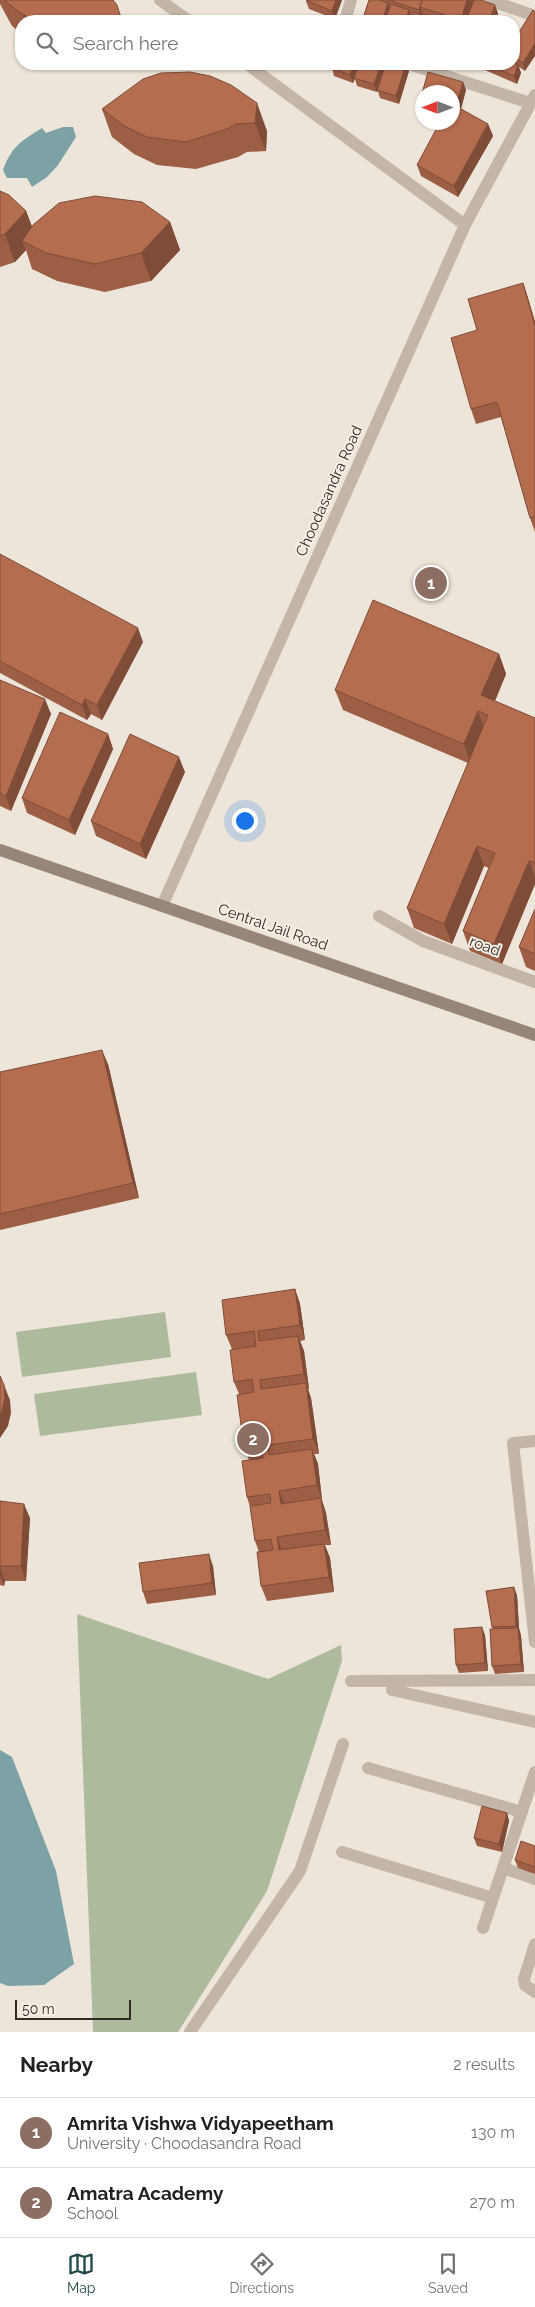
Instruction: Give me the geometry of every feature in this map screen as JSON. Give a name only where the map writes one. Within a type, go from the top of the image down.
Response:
[{"type":"main road","name":"Central Jail Road","points":[[0,850],[535,1035]]},
{"type":"street","points":[[160,0],[181,15]]},
{"type":"street","points":[[347,15],[352,0]]},
{"type":"street","points":[[489,0],[535,16]]},
{"type":"street","points":[[255,70],[464,225]]},
{"type":"street","points":[[430,70],[533,99]]},
{"type":"street","name":"Choodasandra Road","points":[[162,906],[464,225],[533,99]]},
{"type":"street","name":"road","points":[[379,916],[423,941],[535,982]]},
{"type":"street","points":[[535,1440],[513,1443],[535,1642]]},
{"type":"street","points":[[351,1682],[535,1680]]},
{"type":"street","points":[[392,1690],[535,1722]]},
{"type":"street","points":[[190,2032],[300,1871],[343,1744]]},
{"type":"street","points":[[368,1768],[522,1812]]},
{"type":"street","points":[[483,1928],[535,1772]]},
{"type":"street","points":[[342,1852],[493,1898]]},
{"type":"street","points":[[503,1868],[535,1879]]},
{"type":"street","points":[[535,1944],[524,1978],[525,1985],[535,1992]]},
{"type":"green space","points":[[165,1312],[171,1357],[22,1377],[16,1332]]},
{"type":"green space","points":[[196,1372],[202,1415],[40,1436],[34,1394]]},
{"type":"green space","points":[[77,1614],[268,1679],[341,1645],[342,1661],[267,1891],[178,2032],[93,2032]]},
{"type":"water","points":[[63,127],[73,127],[76,137],[58,165],[47,177],[32,187],[27,178],[7,178],[3,170],[10,155],[18,145],[42,128],[46,133]]},
{"type":"water","points":[[0,1750],[12,1757],[56,1871],[74,1964],[44,1985],[8,1986],[0,1983]]},
{"type":"building","points":[[4,0],[113,0],[120,15],[24,15]]},
{"type":"building","points":[[306,0],[336,0],[332,11]]},
{"type":"building","points":[[369,0],[379,0],[388,3],[384,15],[364,15]]},
{"type":"building","points":[[388,0],[422,0],[419,10]]},
{"type":"building","points":[[422,0],[467,0],[462,15],[445,15],[420,7]]},
{"type":"building","points":[[474,0],[481,0],[495,5],[491,15],[468,15]]},
{"type":"building","points":[[391,4],[409,10],[407,15],[387,15]]},
{"type":"building","points":[[533,10],[535,12],[535,43],[523,63],[520,61],[520,31]]},
{"type":"building","points":[[337,70],[352,70],[350,75]]},
{"type":"building","points":[[357,70],[379,70],[374,84],[354,78]]},
{"type":"building","points":[[384,70],[404,70],[396,96],[377,90]]},
{"type":"building","points":[[500,70],[516,70],[514,76]]},
{"type":"building","points":[[190,72],[210,76],[231,85],[257,103],[255,123],[236,124],[227,129],[186,142],[147,137],[124,126],[102,109],[143,79],[161,73]]},
{"type":"building","points":[[428,72],[463,82],[460,92],[460,85],[424,85]]},
{"type":"building","points":[[460,108],[488,124],[454,186],[417,165],[436,130],[460,130]]},
{"type":"building","points":[[0,191],[9,195],[26,211],[5,234],[0,236]]},
{"type":"building","points":[[95,196],[142,202],[170,222],[141,253],[95,264],[46,253],[22,241],[33,225],[59,203]]},
{"type":"building","points":[[523,283],[535,326],[535,516],[530,518],[497,402],[471,409],[451,338],[477,330],[468,299]]},
{"type":"building","points":[[0,554],[138,628],[97,705],[85,699],[82,705],[0,661]]},
{"type":"building","points":[[373,600],[499,654],[481,695],[535,718],[535,863],[529,861],[494,944],[463,931],[495,853],[477,846],[444,924],[407,908],[488,715],[478,711],[464,744],[335,690]]},
{"type":"building","points":[[0,680],[45,699],[6,796],[0,793]]},
{"type":"building","points":[[60,712],[108,734],[69,820],[22,798]]},
{"type":"building","points":[[130,734],[179,757],[140,844],[91,821]]},
{"type":"building","points":[[535,909],[535,954],[519,947]]},
{"type":"building","points":[[102,1050],[133,1183],[0,1214],[0,1072]]},
{"type":"building","points":[[295,1289],[300,1325],[258,1331],[259,1341],[298,1336],[304,1374],[260,1380],[261,1389],[306,1383],[313,1439],[268,1445],[269,1455],[312,1449],[317,1485],[279,1491],[281,1504],[321,1498],[325,1530],[277,1537],[279,1550],[324,1544],[329,1577],[261,1586],[257,1552],[273,1550],[271,1539],[255,1541],[250,1506],[271,1503],[270,1494],[247,1497],[242,1461],[263,1458],[261,1444],[244,1447],[237,1395],[254,1392],[252,1379],[234,1382],[230,1350],[256,1346],[254,1331],[226,1335],[222,1300]]},
{"type":"building","points":[[0,1376],[4,1385],[5,1398],[0,1415]]},
{"type":"building","points":[[0,1501],[24,1504],[21,1566],[0,1566]]},
{"type":"building","points":[[209,1554],[212,1583],[143,1592],[139,1563]]},
{"type":"building","points":[[514,1587],[516,1626],[492,1627],[486,1591]]},
{"type":"building","points":[[482,1627],[485,1663],[456,1665],[454,1629]]},
{"type":"building","points":[[518,1628],[521,1664],[492,1666],[490,1629]]},
{"type":"building","points":[[482,1806],[507,1813],[499,1844],[474,1838]]},
{"type":"building","points":[[521,1841],[535,1846],[535,1867],[515,1860]]},
{"type":"place","name":"Amrita Vishwa Vidyapeetham","points":[[431,583]]},
{"type":"place","name":"Amatra Academy","points":[[253,1439]]}]
